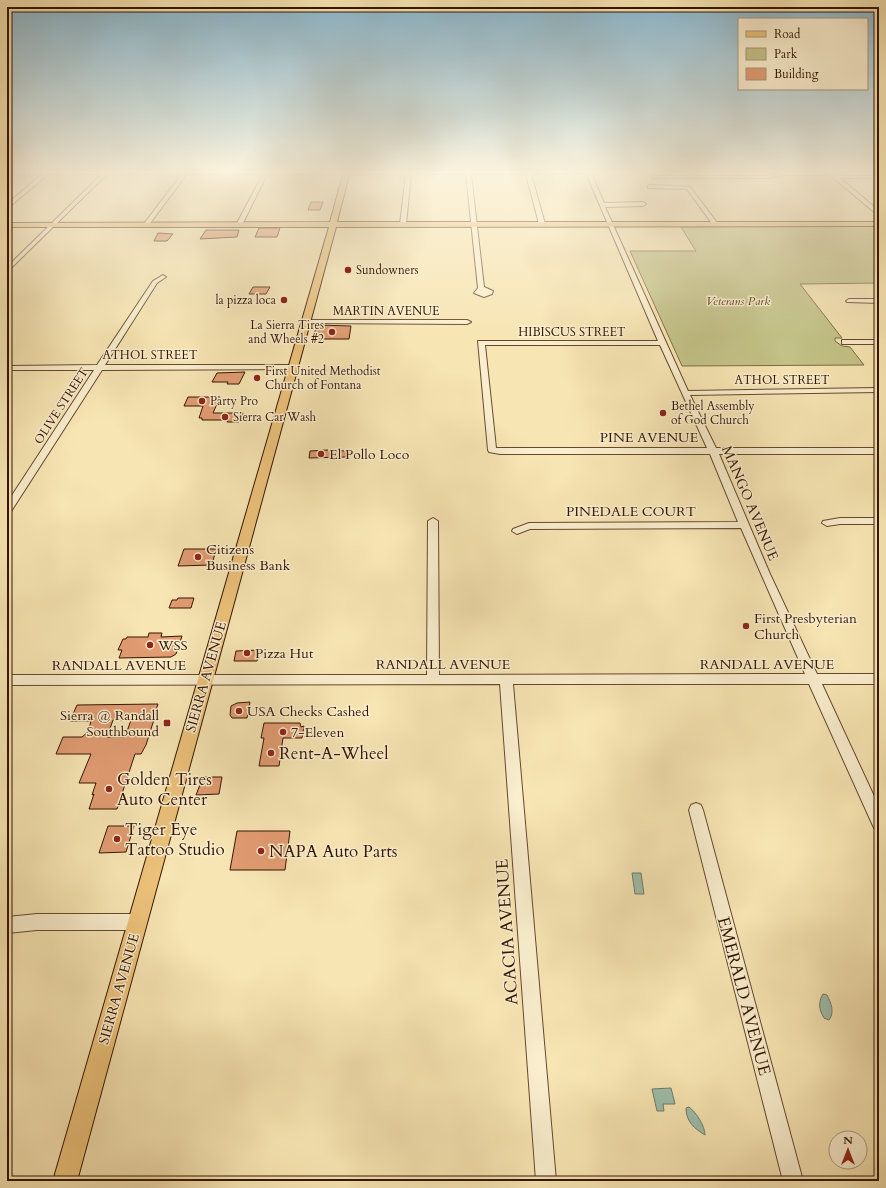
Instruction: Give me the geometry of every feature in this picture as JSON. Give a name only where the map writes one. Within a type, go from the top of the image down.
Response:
[{"type":"main road","name":"SIERRA AVENUE","points":[[65,1181],[333,226]]},
{"type":"street","points":[[7,270],[51,226]]},
{"type":"street","points":[[474,226],[481,289]]},
{"type":"street","name":"MANGO AVENUE","points":[[612,226],[713,451],[765,574],[879,823]]},
{"type":"street","name":"OLIVE STREET","points":[[7,511],[155,282],[163,277]]},
{"type":"street","points":[[849,301],[879,301]]},
{"type":"street","name":"MARTIN AVENUE","points":[[306,322],[467,322]]},
{"type":"street","points":[[845,342],[879,342]]},
{"type":"street","name":"HIBISCUS STREET","points":[[492,450],[481,343],[663,343]]},
{"type":"street","name":"ATHOL STREET","points":[[7,368],[293,367]]},
{"type":"street","name":"ATHOL STREET","points":[[686,392],[879,390]]},
{"type":"street","name":"PINE AVENUE","points":[[492,450],[879,451]]},
{"type":"street","points":[[433,521],[433,679]]},
{"type":"street","points":[[827,523],[840,521],[879,521]]},
{"type":"street","name":"PINEDALE COURT","points":[[517,531],[529,526],[745,524]]},
{"type":"street","name":"RANDALL AVENUE","points":[[7,680],[879,679]]},
{"type":"street","name":"ACACIA AVENUE","points":[[506,680],[546,1181]]},
{"type":"street","name":"EMERALD AVENUE","points":[[696,810],[793,1181]]},
{"type":"street","points":[[7,925],[36,922],[138,922]]},
{"type":"green space","name":"Veterans Park","points":[[879,226],[879,283],[800,284],[842,338],[835,338],[835,341],[842,346],[850,347],[864,365],[682,366],[630,251],[696,251],[681,227]]},
{"type":"shaded area","points":[[632,873],[641,873],[644,894],[635,894]]},
{"type":"shaded area","points":[[823,994],[827,995],[832,1008],[832,1014],[829,1020],[824,1018],[820,1009],[820,1000]]},
{"type":"shaded area","points":[[671,1088],[675,1104],[663,1104],[664,1111],[657,1111],[652,1089]]},
{"type":"shaded area","points":[[689,1107],[700,1120],[705,1131],[705,1135],[695,1128],[689,1121],[686,1108]]},
{"type":"building","points":[[259,228],[280,228],[277,237],[255,237]]},
{"type":"building","points":[[206,230],[239,230],[237,237],[200,239]]},
{"type":"building","points":[[158,233],[173,234],[167,241],[154,241]]},
{"type":"building","points":[[253,287],[270,287],[266,294],[249,294]]},
{"type":"building","name":"La Sierra Tires and Wheels #2","points":[[317,325],[351,326],[349,339],[312,339]]},
{"type":"building","points":[[245,372],[239,384],[212,382],[217,373]]},
{"type":"building","points":[[188,397],[220,397],[213,413],[243,413],[239,422],[227,422],[228,420],[202,420],[202,418],[199,418],[203,406],[184,406]]},
{"type":"building","name":"El Pollo Loco","points":[[310,451],[346,451],[346,457],[309,458]]},
{"type":"building","name":"Citizens Business Bank","points":[[184,549],[216,549],[212,565],[178,566]]},
{"type":"building","name":"Citizens Business Bank","points":[[178,598],[194,598],[191,608],[169,608],[172,600],[177,600]]},
{"type":"building","name":"WSS","points":[[149,633],[162,633],[161,637],[182,636],[176,654],[171,657],[119,658],[122,650],[118,650],[123,639],[126,639],[127,637],[148,637]]},
{"type":"building","name":"Pizza Hut","points":[[260,650],[257,661],[234,661],[236,651]]},
{"type":"building","name":"USA Checks Cashed","points":[[250,702],[247,718],[232,718],[230,715],[231,706],[237,703]]},
{"type":"building","points":[[158,704],[146,745],[141,754],[135,754],[117,809],[89,809],[96,783],[79,783],[91,754],[56,754],[63,737],[82,737],[88,732],[91,721],[70,721],[77,705]],"holes":[[[113,720],[131,720],[125,737],[107,737]]]},
{"type":"building","points":[[264,723],[300,723],[301,727],[304,726],[302,738],[283,738],[279,766],[259,766],[264,738],[261,738]]},
{"type":"building","points":[[203,777],[222,777],[219,794],[196,795]]},
{"type":"building","name":"Tiger Eye Tattoo Studio","points":[[108,826],[134,826],[126,852],[99,853]]},
{"type":"building","name":"NAPA Auto Parts","points":[[237,831],[290,831],[285,870],[230,870]]},
{"type":"place","name":"Sundowners","points":[[348,270]]},
{"type":"place","name":"la pizza loca","points":[[284,300]]},
{"type":"place","name":"La Sierra Tires and Wheels #2","points":[[332,332]]},
{"type":"place","name":"First United Methodist Church of Fontana","points":[[257,378]]},
{"type":"place","name":"Party Pro","points":[[202,401]]},
{"type":"place","name":"Bethel Assembly of God Church","points":[[663,413]]},
{"type":"place","name":"Sierra Car Wash","points":[[225,417]]},
{"type":"place","name":"El Pollo Loco","points":[[321,454]]},
{"type":"place","name":"Citizens Business Bank","points":[[198,557]]},
{"type":"place","name":"First Presbyterian Church","points":[[746,626]]},
{"type":"place","name":"WSS","points":[[150,645]]},
{"type":"place","name":"Pizza Hut","points":[[247,653]]},
{"type":"place","name":"USA Checks Cashed","points":[[239,711]]},
{"type":"place","name":"Sierra @ Randall Southbound","points":[[167,723]]},
{"type":"place","name":"7-Eleven","points":[[283,732]]},
{"type":"place","name":"Rent-A-Wheel","points":[[271,753]]},
{"type":"place","name":"Golden Tires Auto Center","points":[[109,789]]},
{"type":"place","name":"Tiger Eye Tattoo Studio","points":[[117,839]]},
{"type":"place","name":"NAPA Auto Parts","points":[[261,851]]}]
